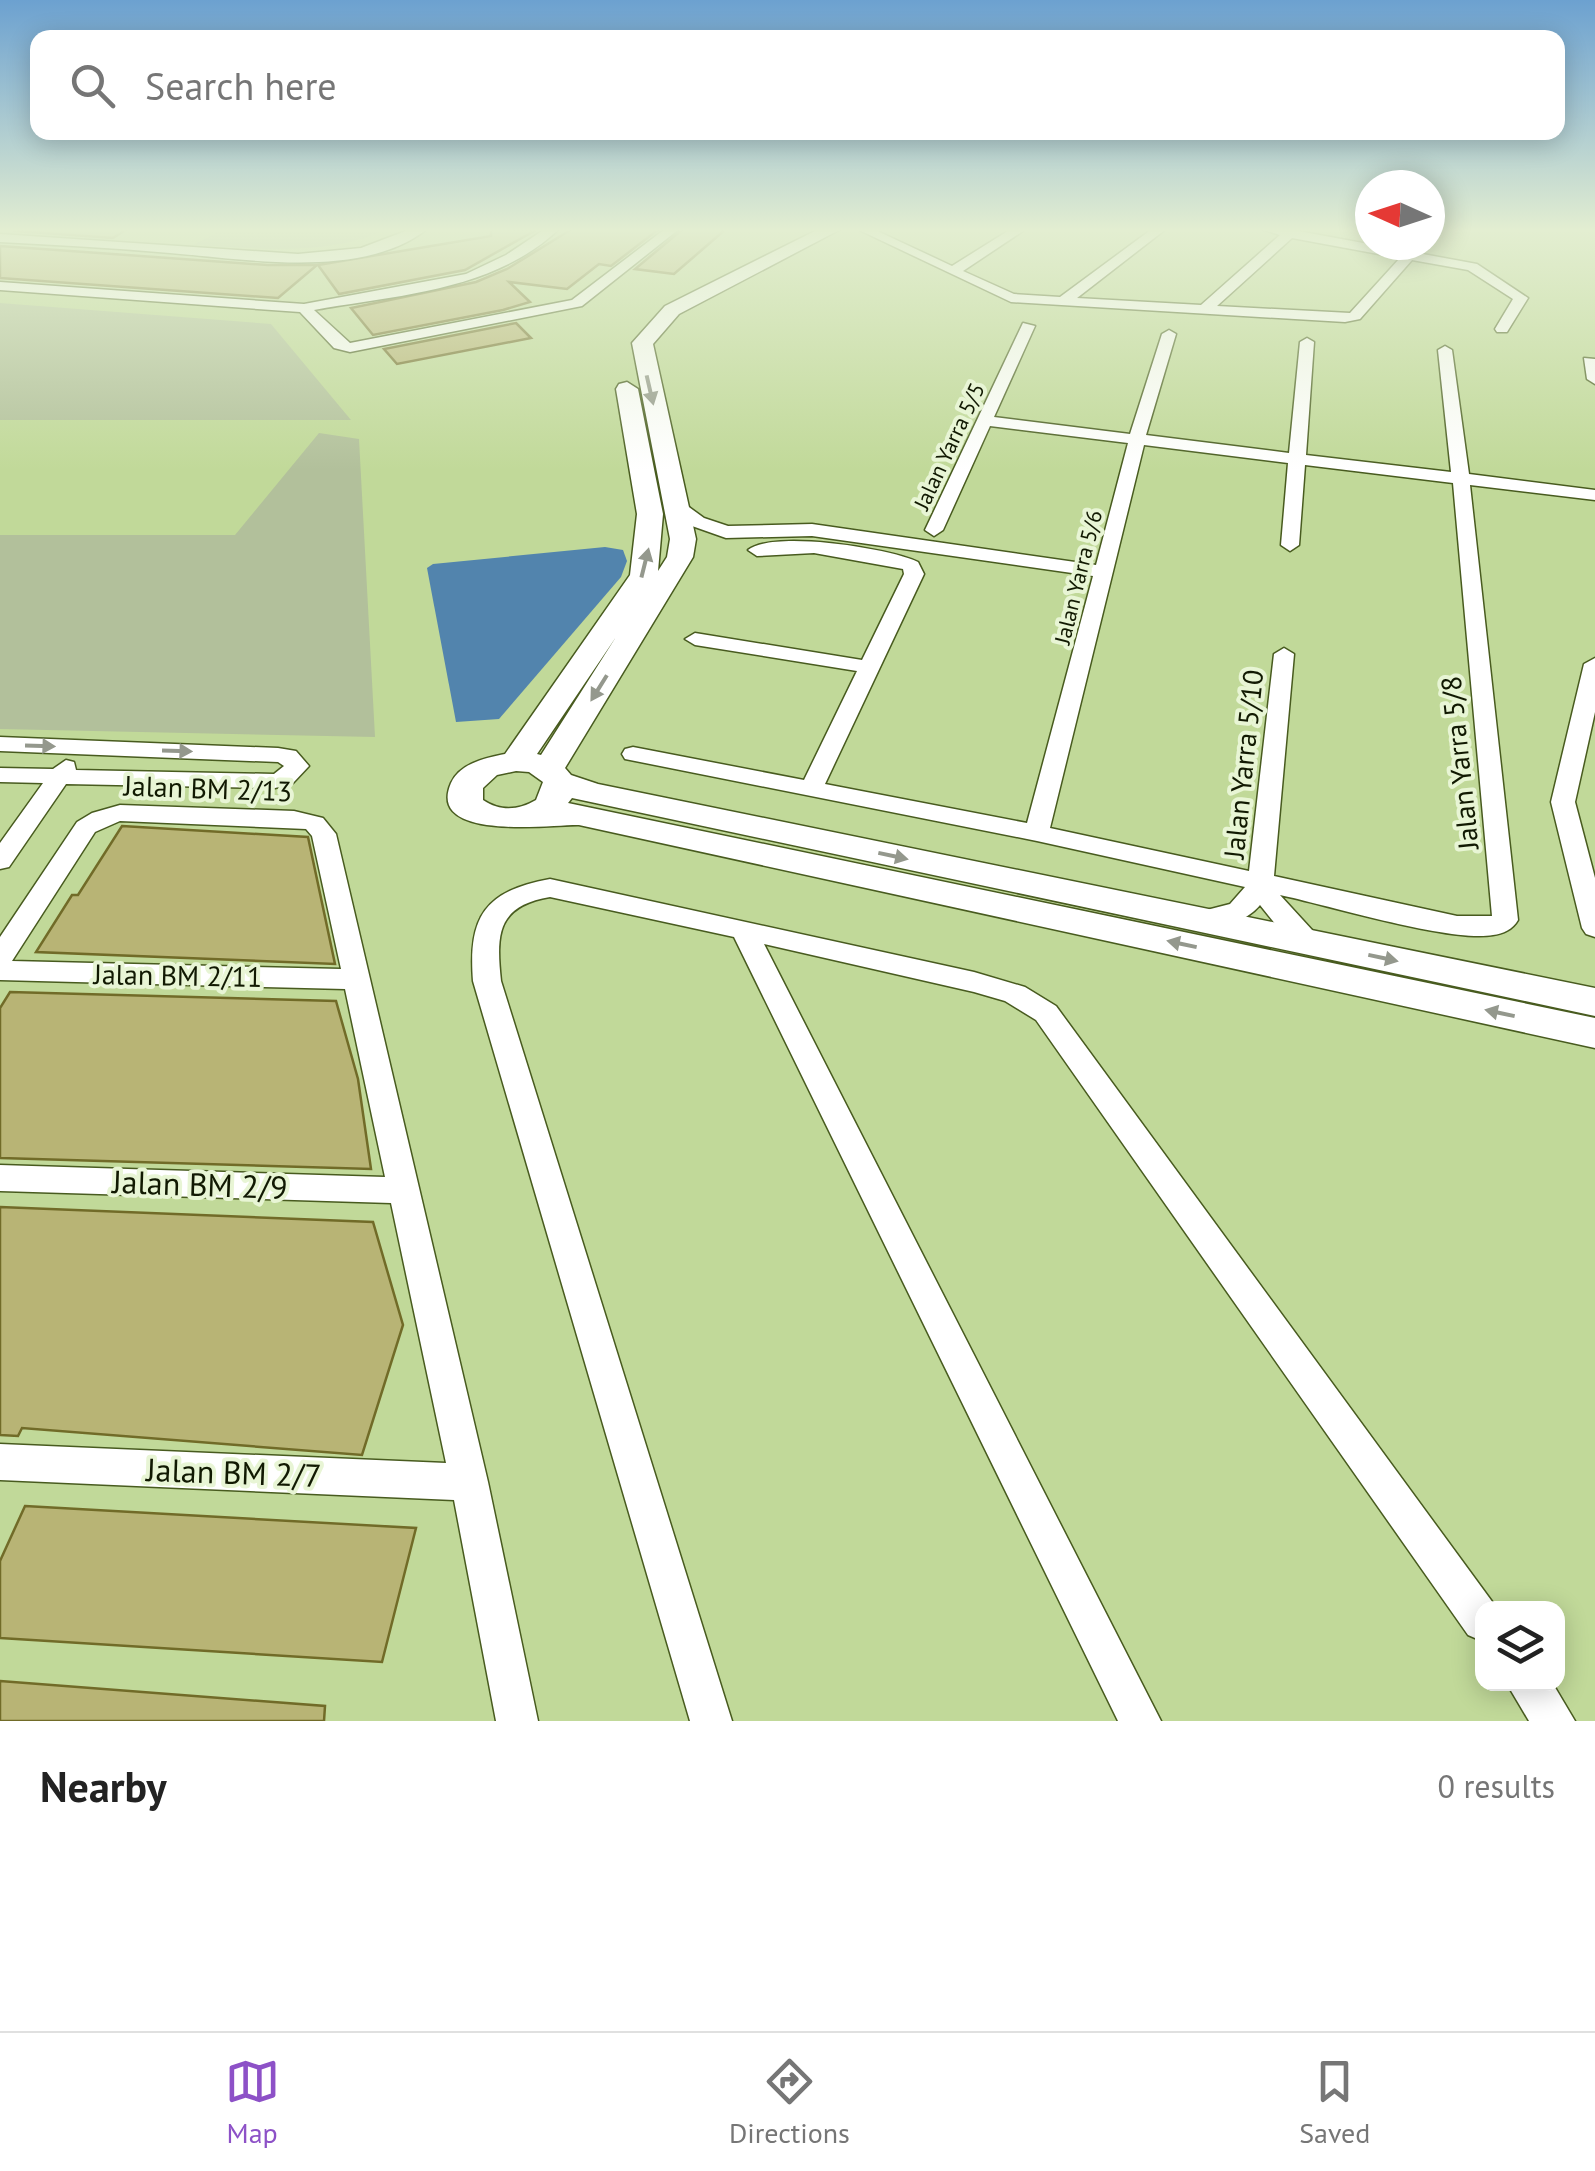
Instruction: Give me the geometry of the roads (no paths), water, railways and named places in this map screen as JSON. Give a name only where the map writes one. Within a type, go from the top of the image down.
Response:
[{"type":"street","points":[[305,309],[340,346],[350,348],[550,309]]},
{"type":"street","points":[[541,770],[644,575],[650,514],[619,350],[623,334],[651,309]]},
{"type":"street","points":[[541,770],[678,561],[683,539],[642,343],[673,309]]},
{"type":"street","points":[[1192,309],[1351,318],[1359,309]]},
{"type":"street","points":[[1502,328],[1514,309]]},
{"type":"street","name":"Jalan Yarra 5/5","points":[[934,530],[1028,326]]},
{"type":"street","name":"Jalan Yarra 5/6","points":[[1037,833],[1137,439],[1168,334]]},
{"type":"street","points":[[1290,546],[1308,342]]},
{"type":"street","name":"Jalan Yarra 5/8","points":[[1260,880],[1457,925],[1490,927],[1505,920],[1461,479],[1444,350]]},
{"type":"street","points":[[1589,361],[1595,378]]},
{"type":"street","points":[[986,421],[1595,495]]},
{"type":"street","points":[[676,506],[698,522],[726,532],[812,530],[1106,572]]},
{"type":"street","points":[[678,561],[726,532]]},
{"type":"street","points":[[757,550],[814,548],[899,560],[911,566],[914,574],[811,789]]},
{"type":"street","points":[[695,639],[869,667]]},
{"type":"street","name":"Jalan Yarra 5/10","points":[[1198,919],[1231,916],[1250,903],[1260,880],[1284,654]]},
{"type":"street","points":[[1595,664],[1563,802],[1595,928]]},
{"type":"street","points":[[0,744],[288,756],[297,766],[285,778],[274,781],[0,775]]},
{"type":"street","points":[[0,861],[80,747]]},
{"type":"street","points":[[633,754],[1260,880]]},
{"type":"street","points":[[1595,1002],[591,793],[541,770],[486,768],[466,785],[466,804],[474,812],[503,820],[535,814],[580,814],[1595,1033]]},
{"type":"street","points":[[535,814],[554,799],[541,770]]},
{"type":"street","name":"Jalan BM 2/13","points":[[0,958],[86,828],[101,818],[120,813],[294,819],[314,823],[324,834],[356,979]]},
{"type":"street","name":"Jalan Yarra 5/10","points":[[1260,880],[1280,919],[1311,943]]},
{"type":"street","points":[[711,1721],[487,980],[482,944],[499,906],[519,891],[550,888],[744,930],[1015,994],[1046,1013],[1475,1611]]},
{"type":"street","points":[[744,930],[752,954],[1140,1721]]},
{"type":"street","name":"Jalan BM 2/11","points":[[0,970],[356,979]]},
{"type":"street","points":[[356,979],[469,1482],[517,1721]]},
{"type":"street","name":"Jalan BM 2/9","points":[[0,1178],[401,1190]]},
{"type":"street","name":"Jalan BM 2/7","points":[[0,1462],[469,1482]]},
{"type":"street","points":[[1533,1691],[1554,1721]]},
{"type":"water","points":[[605,547],[623,550],[627,561],[621,577],[499,719],[456,722],[427,568],[433,564]]}]
